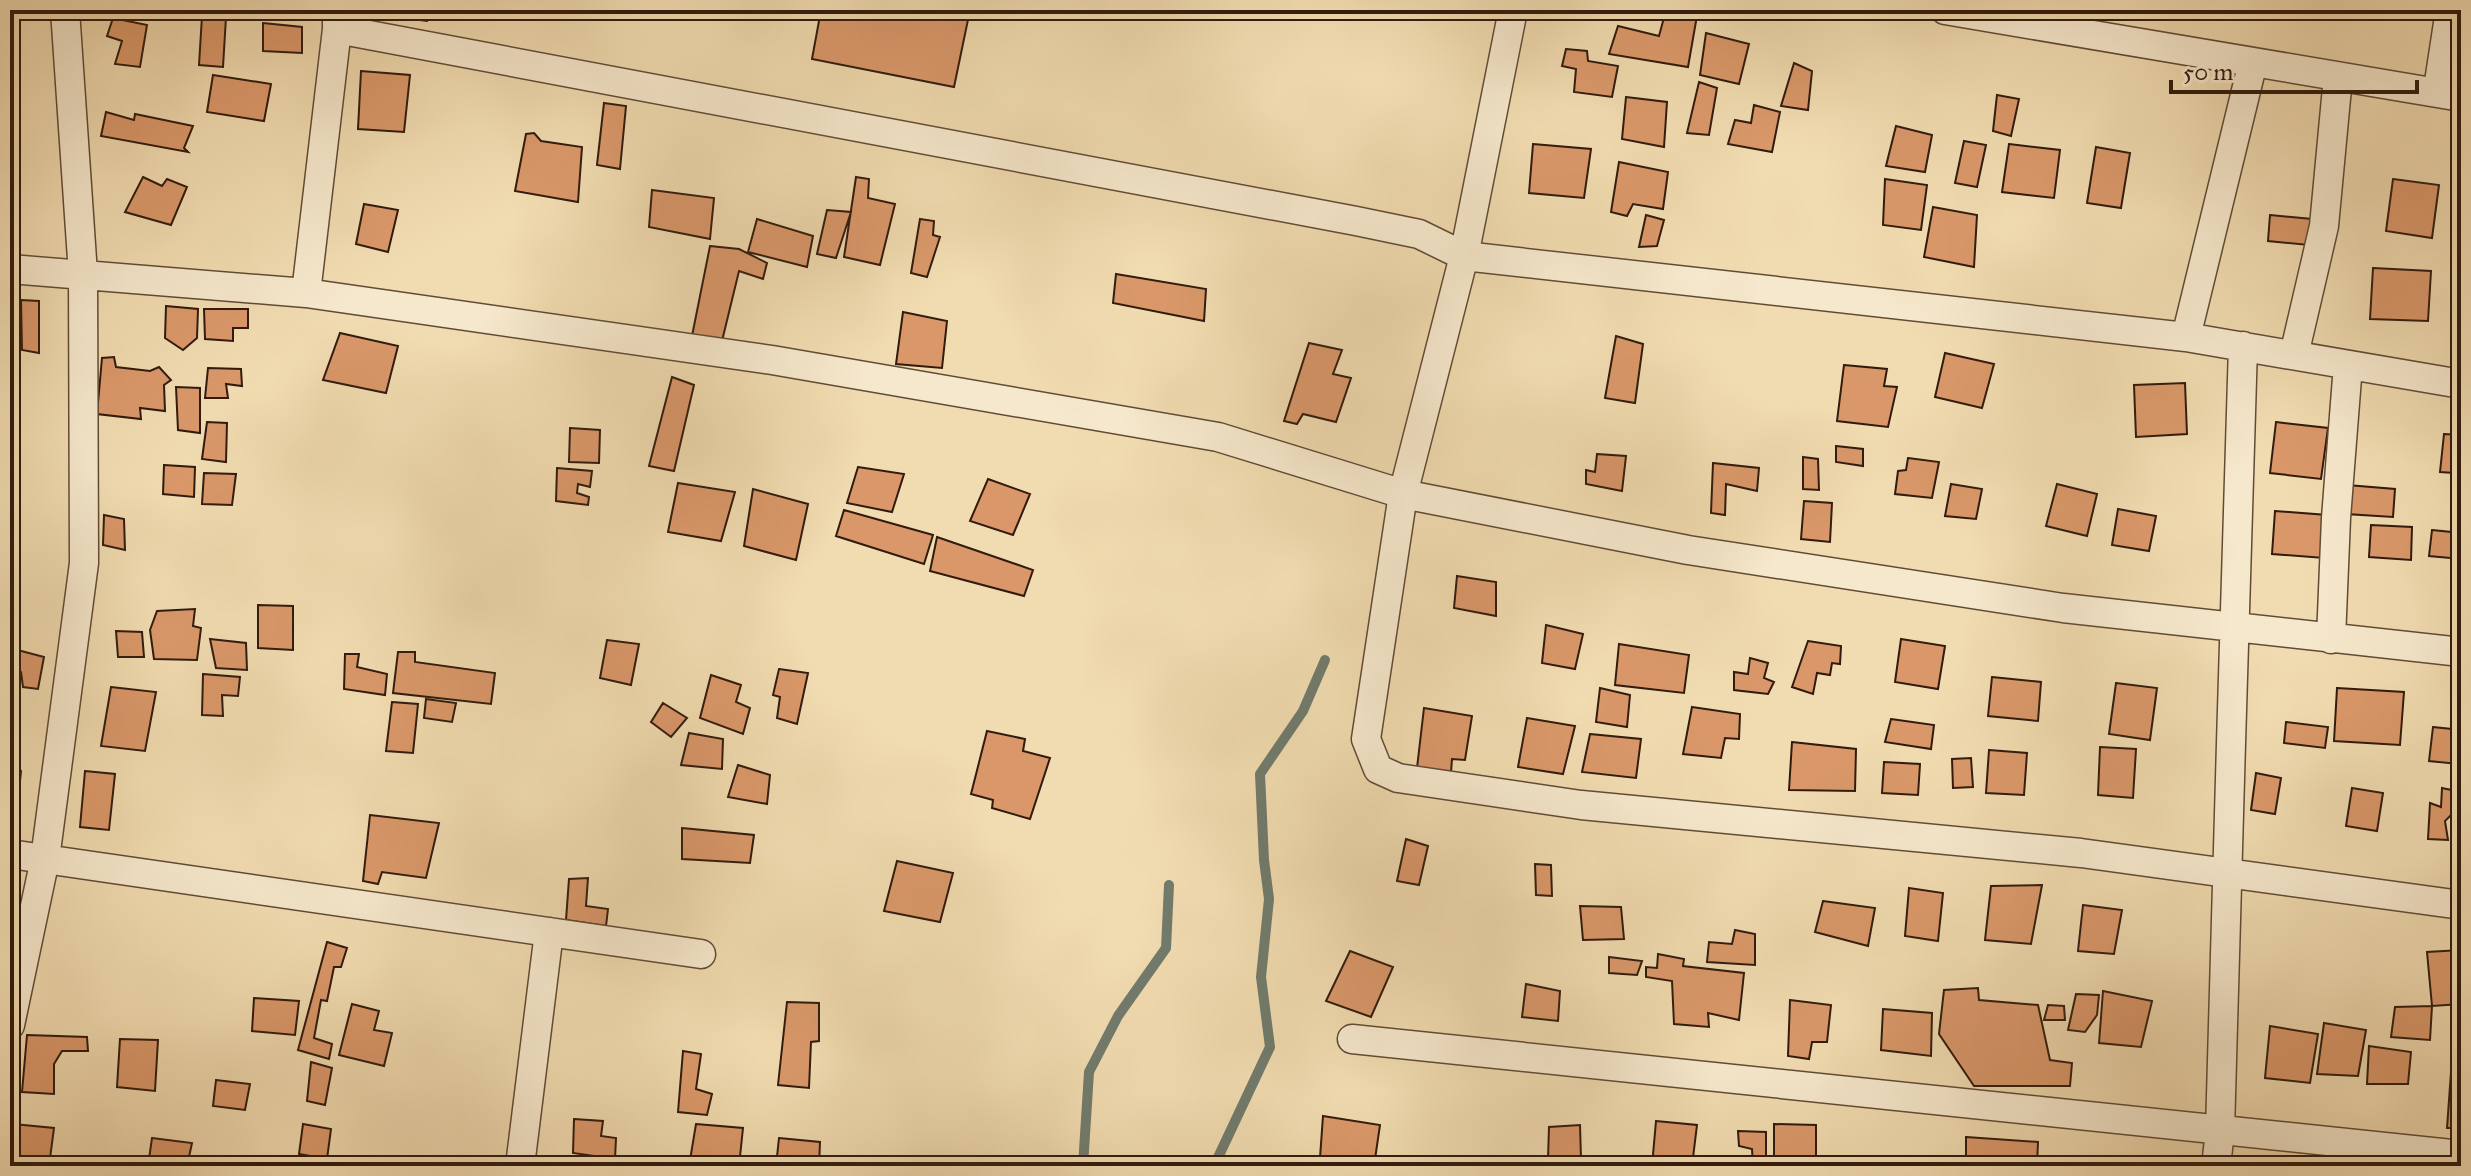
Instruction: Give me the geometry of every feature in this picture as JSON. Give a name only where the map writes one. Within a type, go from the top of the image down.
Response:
[{"type":"street","points":[[10,1025],[45,859],[84,563],[83,274],[65,10]]},
{"type":"street","points":[[1513,10],[1464,256],[1403,494],[1366,739],[1378,769],[1398,778],[1581,805],[2081,853],[2461,905]]},
{"type":"street","points":[[1945,10],[2338,77],[2450,90],[2450,10]]},
{"type":"street","points":[[306,293],[337,19],[1419,234],[1464,256],[2186,337],[2461,384]]},
{"type":"street","points":[[2186,337],[2253,62]]},
{"type":"street","points":[[2294,355],[2324,226],[2338,77]]},
{"type":"street","points":[[10,269],[306,293],[772,360],[1218,437],[1403,494],[1688,550],[2063,608],[2461,652]]},
{"type":"street","points":[[2216,1166],[2220,1131],[2229,871],[2232,628],[2243,346]]},
{"type":"street","points":[[2331,639],[2336,518],[2348,365]]},
{"type":"street","points":[[10,854],[701,954]]},
{"type":"street","points":[[520,1166],[549,932]]},
{"type":"street","points":[[1352,1039],[2461,1155]]},
{"type":"building","points":[[378,10],[428,10],[427,21],[377,15]]},
{"type":"building","points":[[821,10],[970,10],[954,87],[812,59]]},
{"type":"building","points":[[1666,10],[1698,10],[1688,67],[1609,54],[1618,26],[1659,36]]},
{"type":"building","points":[[202,16],[226,17],[223,67],[199,65]]},
{"type":"building","points":[[113,18],[147,25],[140,67],[115,64],[122,41],[107,36]]},
{"type":"building","points":[[263,23],[302,27],[302,53],[263,51]]},
{"type":"building","points":[[1706,33],[1749,44],[1739,84],[1700,75]]},
{"type":"building","points":[[1566,49],[1587,51],[1588,61],[1618,66],[1612,97],[1574,92],[1576,69],[1562,66]]},
{"type":"building","points":[[1794,63],[1812,71],[1808,110],[1781,106]]},
{"type":"building","points":[[361,71],[410,75],[404,132],[358,129]]},
{"type":"building","points":[[213,75],[271,84],[264,121],[207,112]]},
{"type":"building","points":[[1699,82],[1717,88],[1709,135],[1687,133]]},
{"type":"building","points":[[1997,95],[2019,99],[2011,136],[1993,131]]},
{"type":"building","points":[[1626,97],[1667,102],[1664,147],[1622,139]]},
{"type":"building","points":[[604,103],[626,106],[620,169],[597,165]]},
{"type":"building","points":[[1754,105],[1780,112],[1772,152],[1728,144],[1735,120],[1751,123]]},
{"type":"building","points":[[106,112],[134,120],[135,114],[193,126],[184,148],[188,152],[101,136]]},
{"type":"building","points":[[1896,126],[1932,135],[1925,172],[1886,166]]},
{"type":"building","points":[[534,133],[541,141],[582,147],[578,202],[515,191],[526,134]]},
{"type":"building","points":[[1964,141],[1986,145],[1977,187],[1955,183]]},
{"type":"building","points":[[1533,144],[1591,149],[1584,198],[1529,193]]},
{"type":"building","points":[[2009,144],[2060,150],[2054,198],[2002,192]]},
{"type":"building","points":[[2096,147],[2130,153],[2121,208],[2087,203]]},
{"type":"building","points":[[1619,162],[1668,172],[1663,209],[1633,204],[1627,216],[1611,212]]},
{"type":"building","points":[[2461,171],[2461,214],[2454,213]]},
{"type":"building","points":[[143,177],[162,186],[167,179],[187,187],[171,225],[125,212]]},
{"type":"building","points":[[856,177],[869,179],[868,198],[895,204],[880,265],[844,257]]},
{"type":"building","points":[[1885,179],[1927,185],[1921,230],[1883,225]]},
{"type":"building","points":[[2393,179],[2439,185],[2432,238],[2386,231]]},
{"type":"building","points":[[652,190],[714,198],[710,239],[649,227]]},
{"type":"building","points":[[364,204],[398,210],[388,252],[356,244]]},
{"type":"building","points":[[1933,207],[1977,215],[1974,267],[1924,257]]},
{"type":"building","points":[[827,210],[851,212],[836,258],[817,254]]},
{"type":"building","points":[[1646,215],[1664,220],[1657,246],[1639,247]]},
{"type":"building","points":[[2270,215],[2312,219],[2309,245],[2268,241]]},
{"type":"building","points":[[757,219],[813,236],[807,267],[748,252]]},
{"type":"building","points":[[920,219],[934,221],[933,235],[940,237],[927,277],[911,273]]},
{"type":"building","points":[[710,246],[739,249],[767,263],[763,279],[739,271],[722,341],[692,336]]},
{"type":"building","points":[[2373,268],[2431,271],[2428,321],[2370,319]]},
{"type":"building","points":[[1116,274],[1206,289],[1204,321],[1113,303]]},
{"type":"building","points":[[21,300],[39,301],[39,353],[22,350]]},
{"type":"building","points":[[166,306],[198,309],[197,338],[183,350],[165,338]]},
{"type":"building","points":[[204,309],[248,309],[248,328],[233,328],[233,341],[205,339]]},
{"type":"building","points":[[903,312],[947,321],[942,368],[896,364]]},
{"type":"building","points":[[340,333],[398,346],[386,393],[323,380]]},
{"type":"building","points":[[1616,336],[1643,344],[1635,403],[1605,398]]},
{"type":"building","points":[[1309,343],[1342,350],[1333,374],[1351,378],[1336,422],[1303,414],[1297,424],[1284,421]]},
{"type":"building","points":[[1945,353],[1994,364],[1982,408],[1935,397]]},
{"type":"building","points":[[114,357],[116,367],[150,371],[159,367],[171,380],[164,385],[165,411],[140,408],[141,419],[97,414],[102,358]]},
{"type":"building","points":[[1844,365],[1887,369],[1884,386],[1897,387],[1888,427],[1837,421]]},
{"type":"building","points":[[208,368],[241,369],[242,386],[226,384],[228,398],[205,398]]},
{"type":"building","points":[[672,377],[694,385],[674,471],[649,466]]},
{"type":"building","points":[[10,378],[15,430],[10,426]]},
{"type":"building","points":[[2185,383],[2187,434],[2136,437],[2134,385]]},
{"type":"building","points":[[176,387],[200,388],[200,433],[178,430]]},
{"type":"building","points":[[207,422],[227,423],[226,462],[202,459]]},
{"type":"building","points":[[2276,422],[2328,428],[2321,479],[2270,473]]},
{"type":"building","points":[[570,428],[600,430],[599,463],[569,462]]},
{"type":"building","points":[[2444,434],[2461,435],[2461,452],[2457,452],[2454,473],[2440,472]]},
{"type":"building","points":[[1836,446],[1863,449],[1863,466],[1836,462]]},
{"type":"building","points":[[1597,454],[1626,456],[1622,491],[1586,484],[1586,470],[1595,472]]},
{"type":"building","points":[[1803,457],[1818,459],[1819,490],[1803,489]]},
{"type":"building","points":[[1908,458],[1939,462],[1932,498],[1895,494],[1898,471],[1906,470]]},
{"type":"building","points":[[1713,463],[1759,468],[1757,491],[1726,484],[1725,515],[1711,513]]},
{"type":"building","points":[[164,465],[195,467],[194,497],[163,494]]},
{"type":"building","points":[[858,467],[904,474],[892,512],[847,503]]},
{"type":"building","points":[[557,468],[592,471],[590,487],[578,484],[577,493],[589,497],[588,505],[556,501]]},
{"type":"building","points":[[204,473],[236,474],[232,505],[202,504]]},
{"type":"building","points":[[988,479],[1030,494],[1013,535],[970,521]]},
{"type":"building","points":[[678,483],[735,492],[721,541],[668,532]]},
{"type":"building","points":[[1951,484],[1982,489],[1976,519],[1945,516]]},
{"type":"building","points":[[2057,484],[2097,494],[2087,536],[2046,526]]},
{"type":"building","points":[[2347,485],[2395,489],[2393,517],[2346,514]]},
{"type":"building","points":[[753,489],[808,504],[796,560],[744,546]]},
{"type":"building","points":[[1804,501],[1832,503],[1830,542],[1801,539]]},
{"type":"building","points":[[2118,509],[2156,516],[2149,551],[2112,545]]},
{"type":"building","points":[[844,510],[933,535],[924,564],[836,536]]},
{"type":"building","points":[[2275,511],[2327,515],[2324,558],[2272,554]]},
{"type":"building","points":[[104,515],[124,519],[125,550],[103,545]]},
{"type":"building","points":[[2371,525],[2412,527],[2411,560],[2369,557]]},
{"type":"building","points":[[2432,530],[2461,533],[2461,559],[2429,556]]},
{"type":"building","points":[[937,537],[1033,570],[1024,596],[930,571]]},
{"type":"building","points":[[1457,576],[1496,582],[1496,616],[1454,608]]},
{"type":"building","points":[[258,605],[293,606],[293,650],[258,648]]},
{"type":"building","points":[[195,609],[193,626],[201,628],[197,660],[154,659],[150,630],[157,611]]},
{"type":"building","points":[[1546,625],[1583,634],[1575,669],[1542,663]]},
{"type":"building","points":[[116,631],[142,632],[144,657],[118,657]]},
{"type":"building","points":[[210,639],[246,643],[247,670],[216,668]]},
{"type":"building","points":[[1901,639],[1945,646],[1938,689],[1895,682]]},
{"type":"building","points":[[607,640],[639,644],[631,685],[600,678]]},
{"type":"building","points":[[1808,641],[1841,646],[1840,664],[1832,663],[1830,675],[1817,673],[1813,694],[1792,687]]},
{"type":"building","points":[[1619,644],[1689,655],[1684,693],[1615,685]]},
{"type":"building","points":[[10,648],[44,657],[38,689],[23,687],[21,672],[10,670]]},
{"type":"building","points":[[398,652],[415,652],[415,662],[495,673],[491,704],[393,693]]},
{"type":"building","points":[[345,654],[359,654],[357,667],[387,674],[385,695],[344,689]]},
{"type":"building","points":[[1750,658],[1768,663],[1764,678],[1774,682],[1768,694],[1734,690],[1734,672],[1748,674]]},
{"type":"building","points":[[779,669],[808,673],[797,724],[777,718],[780,697],[773,695]]},
{"type":"building","points":[[203,674],[240,677],[238,696],[222,695],[223,716],[202,715]]},
{"type":"building","points":[[711,675],[741,685],[736,702],[750,708],[743,734],[700,718]]},
{"type":"building","points":[[1992,677],[2041,682],[2038,721],[1988,716]]},
{"type":"building","points":[[2116,683],[2157,688],[2150,740],[2109,734]]},
{"type":"building","points":[[111,687],[156,692],[145,751],[101,746]]},
{"type":"building","points":[[1600,688],[1630,695],[1627,727],[1596,722]]},
{"type":"building","points":[[2337,688],[2404,692],[2400,745],[2334,741]]},
{"type":"building","points":[[426,699],[456,703],[452,722],[424,718]]},
{"type":"building","points":[[392,702],[418,704],[413,753],[386,751]]},
{"type":"building","points":[[663,703],[687,718],[671,737],[651,722]]},
{"type":"building","points":[[1692,707],[1740,714],[1739,739],[1725,738],[1721,758],[1683,754]]},
{"type":"building","points":[[1424,708],[1472,716],[1465,760],[1452,759],[1451,772],[1417,768]]},
{"type":"building","points":[[1527,718],[1575,726],[1563,774],[1518,767]]},
{"type":"building","points":[[1891,719],[1934,725],[1931,749],[1885,742]]},
{"type":"building","points":[[2286,722],[2328,727],[2325,748],[2284,743]]},
{"type":"building","points":[[2433,727],[2461,730],[2458,764],[2429,761]]},
{"type":"building","points":[[987,731],[1025,739],[1023,751],[1050,758],[1030,819],[992,808],[993,800],[971,794]]},
{"type":"building","points":[[689,733],[723,739],[722,769],[681,765]]},
{"type":"building","points":[[1590,734],[1641,739],[1636,778],[1582,772]]},
{"type":"building","points":[[1792,742],[1856,749],[1855,791],[1789,790]]},
{"type":"building","points":[[2100,747],[2136,749],[2133,798],[2098,795]]},
{"type":"building","points":[[1989,750],[2027,753],[2024,795],[1986,793]]},
{"type":"building","points":[[1971,758],[1973,787],[1953,788],[1952,759]]},
{"type":"building","points":[[1884,762],[1920,764],[1918,795],[1882,793]]},
{"type":"building","points":[[738,765],[770,775],[767,804],[728,797]]},
{"type":"building","points":[[10,769],[21,771],[18,801],[10,801]]},
{"type":"building","points":[[85,771],[115,774],[109,830],[80,827]]},
{"type":"building","points":[[2256,773],[2281,778],[2275,814],[2251,810]]},
{"type":"building","points":[[2352,788],[2383,793],[2377,831],[2346,826]]},
{"type":"building","points":[[2442,788],[2461,792],[2459,807],[2445,821],[2448,840],[2428,839],[2430,803],[2441,807]]},
{"type":"building","points":[[370,815],[439,823],[426,878],[382,872],[378,884],[363,881]]},
{"type":"building","points":[[682,828],[754,835],[750,863],[682,859]]},
{"type":"building","points":[[1406,839],[1428,846],[1419,885],[1397,881]]},
{"type":"building","points":[[897,861],[953,873],[940,922],[884,911]]},
{"type":"building","points":[[1535,864],[1551,865],[1552,896],[1536,895]]},
{"type":"building","points":[[588,878],[586,906],[608,909],[606,926],[566,920],[569,879]]},
{"type":"building","points":[[2042,885],[2031,944],[1985,940],[1991,886]]},
{"type":"building","points":[[1909,888],[1943,893],[1938,941],[1905,936]]},
{"type":"building","points":[[1823,901],[1875,908],[1868,946],[1815,932]]},
{"type":"building","points":[[2083,905],[2122,910],[2114,954],[2078,951]]},
{"type":"building","points":[[1580,906],[1621,907],[1624,939],[1583,940]]},
{"type":"building","points":[[1735,930],[1755,934],[1755,965],[1707,962],[1709,942],[1732,944]]},
{"type":"building","points":[[327,942],[347,948],[341,967],[334,967],[327,1001],[321,1000],[314,1038],[332,1044],[329,1059],[298,1050]]},
{"type":"building","points":[[2461,950],[2461,1004],[2432,1006],[2427,952]]},
{"type":"building","points":[[1350,951],[1393,967],[1371,1017],[1326,1001]]},
{"type":"building","points":[[1658,954],[1684,959],[1683,966],[1744,973],[1739,1020],[1708,1013],[1709,1027],[1674,1024],[1672,981],[1646,977],[1646,967],[1657,968]]},
{"type":"building","points":[[1609,957],[1642,961],[1637,975],[1609,973]]},
{"type":"building","points":[[1526,984],[1560,991],[1558,1021],[1522,1017]]},
{"type":"building","points":[[1978,988],[1979,1000],[2038,1005],[2050,1060],[2072,1063],[2070,1086],[1974,1086],[1939,1034],[1944,990]]},
{"type":"building","points":[[2103,991],[2152,1001],[2141,1047],[2099,1043]]},
{"type":"building","points":[[2076,994],[2099,995],[2097,1015],[2085,1032],[2068,1030]]},
{"type":"building","points":[[254,998],[299,1001],[295,1035],[252,1031]]},
{"type":"building","points":[[1790,1000],[1831,1005],[1827,1042],[1812,1042],[1809,1059],[1788,1056]]},
{"type":"building","points":[[787,1002],[819,1003],[819,1041],[811,1042],[809,1088],[778,1085]]},
{"type":"building","points":[[352,1004],[379,1011],[374,1030],[392,1033],[384,1066],[339,1055]]},
{"type":"building","points":[[2048,1005],[2064,1006],[2065,1020],[2044,1020]]},
{"type":"building","points":[[2432,1006],[2430,1040],[2391,1037],[2395,1007]]},
{"type":"building","points":[[1883,1009],[1932,1013],[1931,1056],[1881,1050]]},
{"type":"building","points":[[2324,1023],[2366,1030],[2358,1076],[2317,1074]]},
{"type":"building","points":[[2270,1026],[2318,1034],[2310,1083],[2265,1078]]},
{"type":"building","points":[[27,1035],[87,1037],[88,1051],[62,1051],[54,1064],[54,1094],[22,1092]]},
{"type":"building","points":[[120,1039],[158,1040],[155,1091],[117,1087]]},
{"type":"building","points":[[2369,1046],[2411,1052],[2408,1084],[2367,1084]]},
{"type":"building","points":[[683,1051],[701,1054],[696,1089],[712,1094],[707,1115],[678,1112]]},
{"type":"building","points":[[311,1062],[332,1068],[325,1105],[307,1101]]},
{"type":"building","points":[[2451,1072],[2461,1072],[2461,1128],[2447,1128]]},
{"type":"building","points":[[216,1080],[250,1084],[245,1110],[213,1106]]},
{"type":"building","points":[[1323,1116],[1380,1125],[1374,1166],[1320,1158]]},
{"type":"building","points":[[574,1119],[603,1121],[601,1136],[616,1138],[615,1159],[573,1153]]},
{"type":"building","points":[[1656,1121],[1697,1125],[1692,1166],[1652,1166]]},
{"type":"building","points":[[13,1124],[54,1128],[49,1166],[24,1163],[23,1166],[10,1166]]},
{"type":"building","points":[[303,1124],[331,1129],[327,1159],[299,1154]]},
{"type":"building","points":[[696,1124],[743,1128],[739,1166],[689,1166]]},
{"type":"building","points":[[1774,1124],[1816,1125],[1816,1166],[1774,1166]]},
{"type":"building","points":[[1580,1125],[1581,1159],[1548,1159],[1549,1127]]},
{"type":"building","points":[[1738,1131],[1766,1132],[1766,1166],[1753,1166],[1752,1149],[1739,1146]]},
{"type":"building","points":[[1966,1137],[2038,1142],[2037,1166],[1966,1166]]},
{"type":"building","points":[[152,1138],[192,1143],[187,1166],[148,1166]]},
{"type":"building","points":[[779,1138],[820,1142],[819,1166],[776,1166]]},
{"type":"building","points":[[294,1160],[333,1165],[293,1166]]},
{"type":"building","points":[[2070,1160],[2131,1166],[2070,1166]]},
{"type":"waterway","points":[[1214,1166],[1270,1047],[1261,977],[1269,899],[1260,774],[1303,711],[1325,660]]},
{"type":"waterway","points":[[1083,1166],[1089,1072],[1118,1016],[1166,948],[1169,885]]}]
